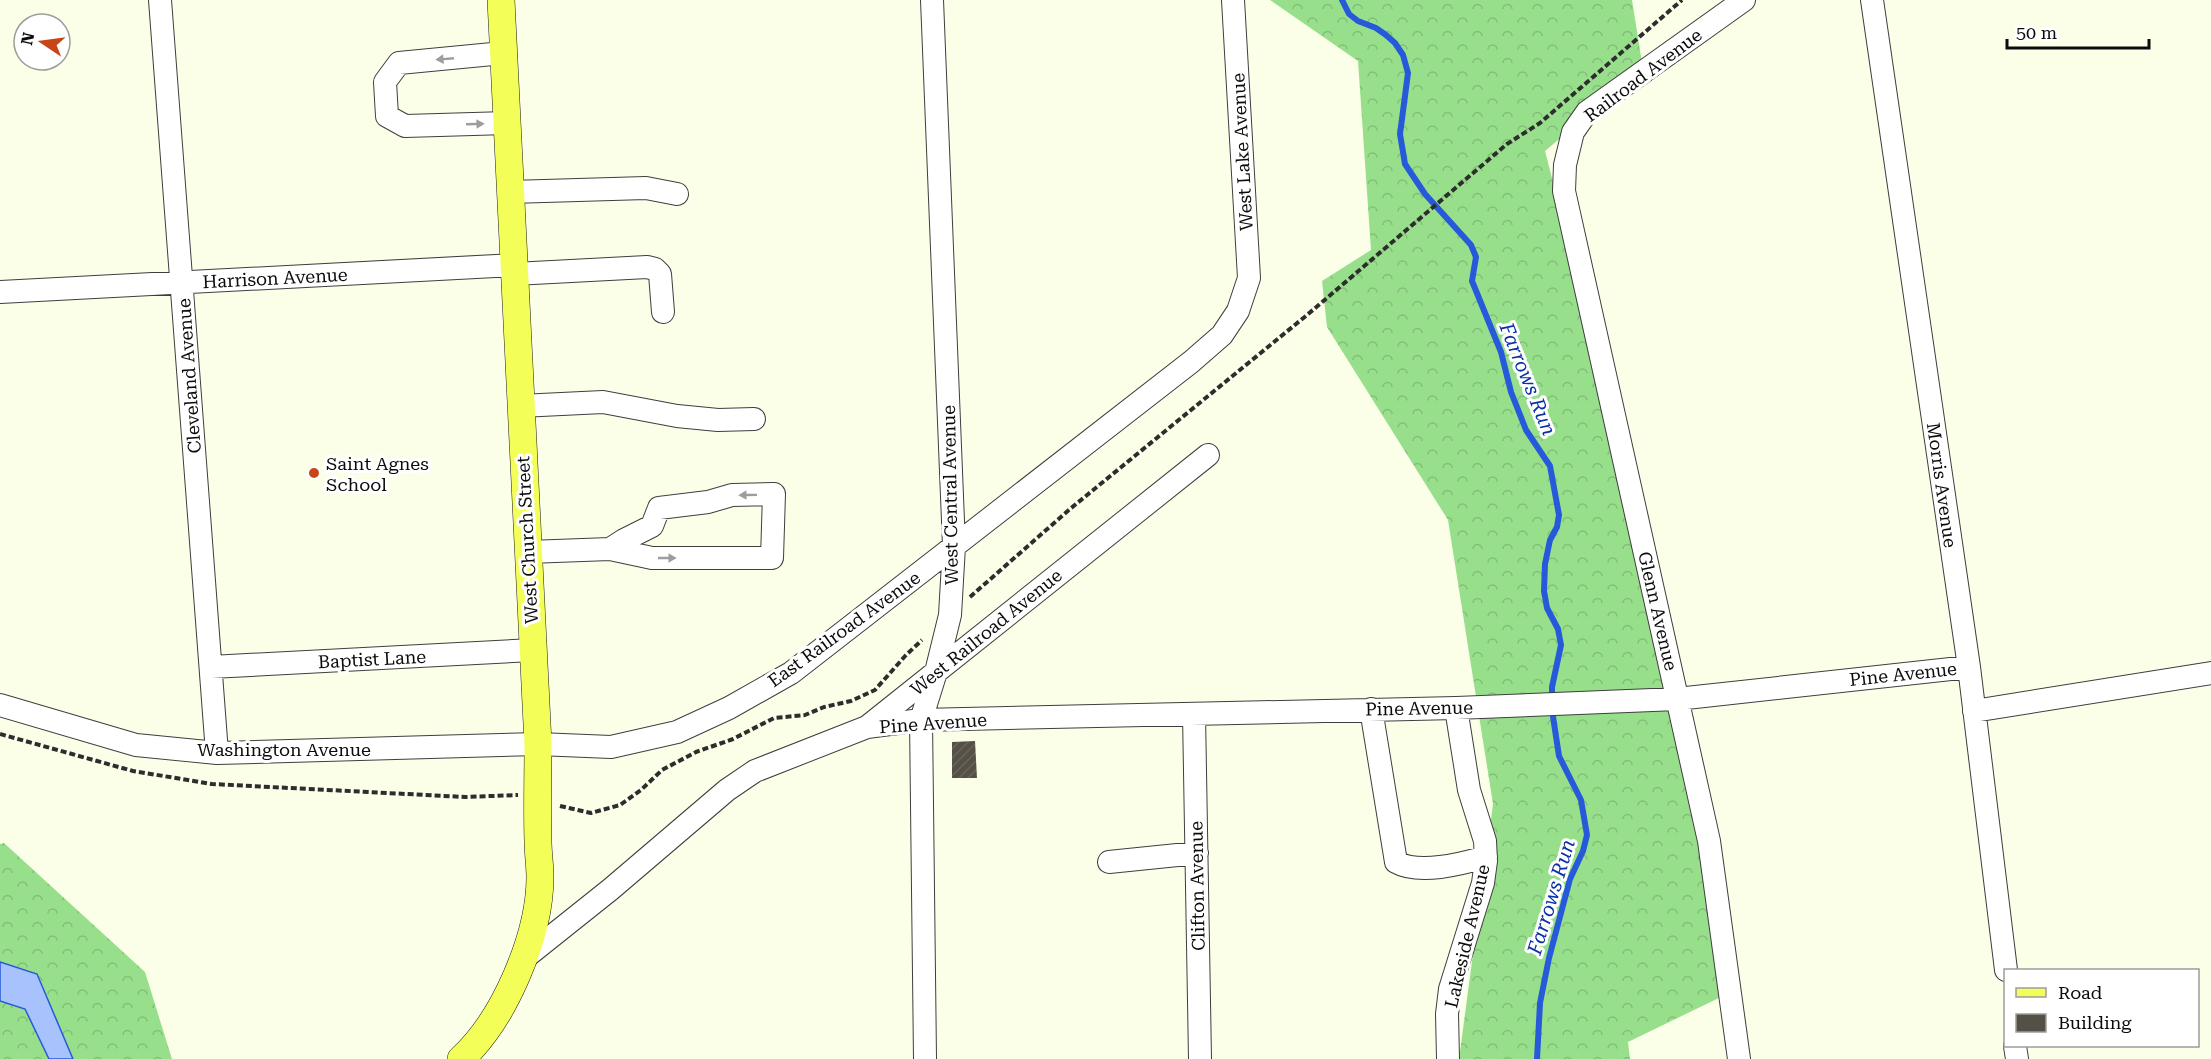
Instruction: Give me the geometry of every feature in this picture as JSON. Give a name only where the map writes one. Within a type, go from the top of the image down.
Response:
[{"type":"main road","name":"West Church Street","points":[[462,1059],[491,1024],[509,993],[534,926],[540,878],[538,744],[501,0]]},
{"type":"street","name":"Cleveland Avenue","points":[[160,0],[217,753]]},
{"type":"street","name":"West Central Avenue","points":[[925,1059],[921,720],[950,615],[954,546],[932,0]]},
{"type":"street","name":"West Lake Avenue","points":[[1233,0],[1249,278],[1241,302]]},
{"type":"street","name":"Railroad Avenue","points":[[1565,165],[1573,132],[1587,112],[1744,0]]},
{"type":"street","name":"Morris Avenue","points":[[1872,0],[1969,667],[2006,969]]},
{"type":"street","points":[[503,53],[399,63],[384,82],[387,116],[405,126],[507,123]]},
{"type":"street","name":"Glenn Avenue","points":[[1565,165],[1564,191],[1709,841],[1739,1059]]},
{"type":"street","points":[[510,192],[646,188],[677,194]]},
{"type":"street","name":"Harrison Avenue","points":[[0,292],[514,270],[646,267],[655,269],[660,274],[663,312]]},
{"type":"street","name":"East Railroad Avenue","points":[[538,744],[611,747],[677,732],[729,708],[791,672],[1191,362],[1222,335],[1238,311],[1241,302]]},
{"type":"street","points":[[520,406],[603,402],[697,418],[718,420],[754,418]]},
{"type":"street","name":"West Railroad Avenue","points":[[522,960],[611,889],[727,790],[755,771],[867,727],[1208,455]]},
{"type":"street","points":[[528,552],[610,549],[652,558],[772,558],[774,494],[732,495],[708,502],[659,508],[652,526],[610,549]]},
{"type":"street","name":"Baptist Lane","points":[[211,667],[533,650]]},
{"type":"street","name":"Pine Avenue","points":[[867,727],[921,720],[1456,708],[1677,699],[1969,667]]},
{"type":"street","points":[[1974,711],[2211,673]]},
{"type":"street","name":"Washington Avenue","points":[[0,705],[136,745],[217,753],[538,744]]},
{"type":"street","name":"Lakeside Avenue","points":[[1448,1059],[1450,989],[1483,883],[1486,857],[1485,841],[1469,790],[1456,708]]},
{"type":"street","points":[[1371,709],[1396,862],[1404,867],[1442,867],[1486,857]]},
{"type":"street","name":"Clifton Avenue","points":[[1194,714],[1200,1059]]},
{"type":"street","points":[[1109,862],[1197,853]]},
{"type":"path","points":[[950,615],[1070,509],[1307,315],[1507,144],[1540,123],[1682,0]]},
{"type":"path","points":[[0,734],[133,771],[212,784],[465,797],[512,794],[591,813],[620,805],[641,790],[662,770],[696,752],[733,739],[774,717],[805,715],[824,707],[851,701],[875,690],[923,639]]},
{"type":"green space","points":[[1270,0],[1632,0],[1643,69],[1545,151],[1679,671],[1723,996],[1628,1042],[1630,1059],[1459,1059],[1493,804],[1448,520],[1327,327],[1322,281],[1371,250],[1358,61]]},
{"type":"green space","points":[[4,843],[145,972],[172,1059],[73,1059],[37,974],[0,962],[0,844]]},
{"type":"green space","points":[[0,1001],[25,1008],[49,1059],[0,1059]]},
{"type":"water","points":[[0,962],[37,974],[73,1059],[49,1059],[25,1009],[0,1001]]},
{"type":"building","points":[[975,741],[977,778],[952,778],[952,742]]},
{"type":"waterway","name":"Farrows Run","points":[[1342,0],[1349,14],[1386,35],[1403,55],[1408,73],[1400,134],[1405,164],[1425,194],[1471,245],[1476,257],[1472,281],[1501,352],[1511,392],[1526,430],[1550,466],[1559,515],[1545,564],[1544,591],[1547,608],[1558,629],[1561,645],[1552,687],[1552,700]]},
{"type":"waterway","name":"Farrows Run","points":[[1537,1059],[1540,1003],[1549,958],[1570,879],[1583,851],[1587,835],[1581,800],[1559,756],[1552,710]]},
{"type":"place","name":"Saint Agnes School","points":[[314,473]]}]
